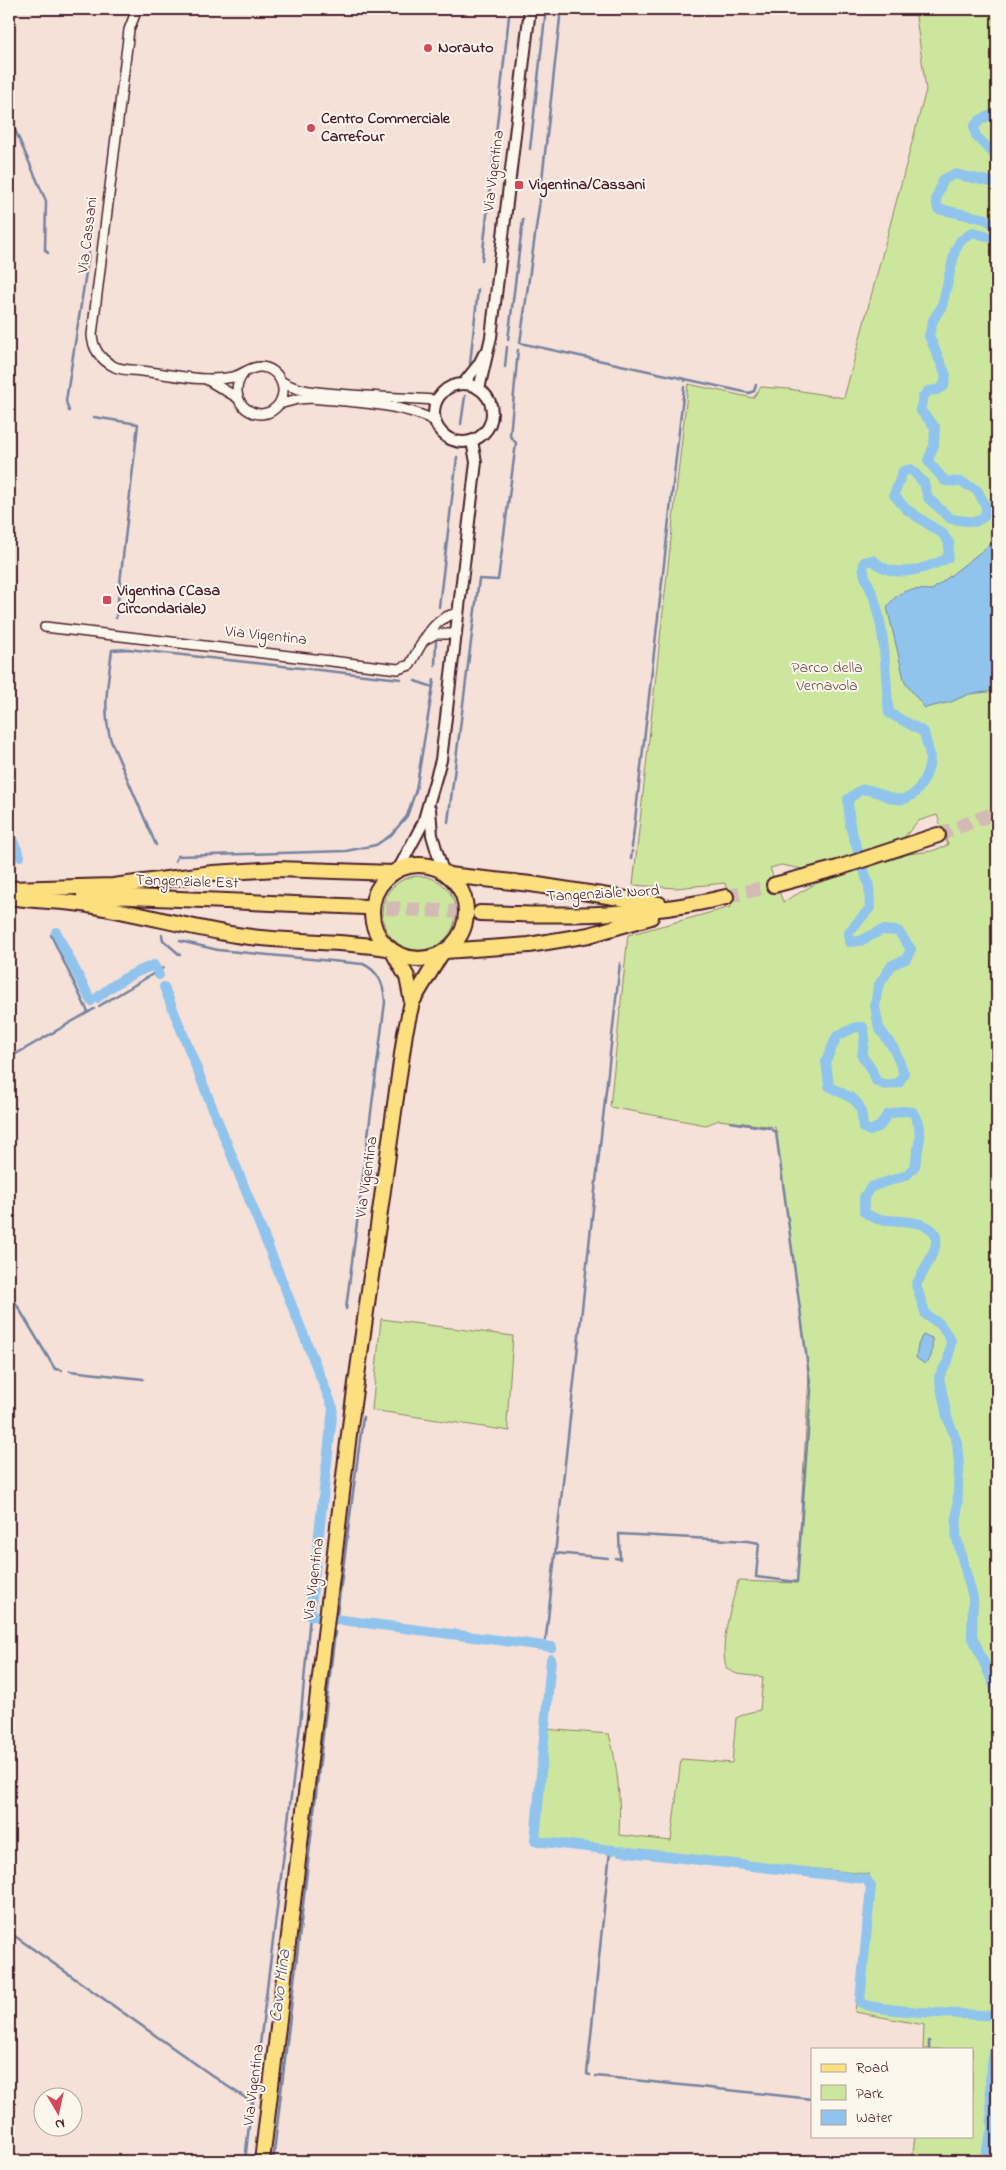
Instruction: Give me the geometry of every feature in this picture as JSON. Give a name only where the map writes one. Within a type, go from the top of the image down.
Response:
[{"type":"main road","points":[[774,885],[838,868],[938,835]]},
{"type":"main road","points":[[9,890],[113,886],[213,873],[277,869],[396,871],[420,865],[445,873],[687,907]]},
{"type":"main road","name":"Via Vigentina","points":[[396,871],[377,890],[372,903],[372,918],[376,931],[407,977],[412,1002]]},
{"type":"main road","name":"Via Vigentina","points":[[262,2161],[350,1426],[405,1033],[412,1002],[443,953],[458,938],[466,916],[462,892],[445,873]]},
{"type":"main road","name":"Tangenziale Est","points":[[9,890],[365,907]]},
{"type":"main road","points":[[9,897],[72,902],[102,907],[237,935],[301,941],[351,942],[390,950],[402,956],[419,960],[443,953],[529,945],[589,935],[687,907]]},
{"type":"main road","name":"Tangenziale Nord","points":[[480,913],[612,915],[687,907],[726,898]]},
{"type":"street","name":"Via Cassani","points":[[137,9],[129,30],[92,335],[92,345],[100,357],[116,368],[204,379],[232,377],[243,374],[253,368],[268,368],[275,372],[282,382],[295,388],[390,399],[437,400]]},
{"type":"street","name":"Via Vigentina","points":[[479,388],[491,337],[530,9]]},
{"type":"street","name":"Via Vigentina","points":[[463,384],[479,364],[491,337]]},
{"type":"street","points":[[238,398],[237,385],[243,374]]},
{"type":"street","name":"Via Cassani","points":[[204,379],[238,398],[246,410],[260,414],[274,409],[279,404],[298,398],[312,398],[402,409],[420,413],[435,421]]},
{"type":"street","points":[[279,404],[282,397],[282,382]]},
{"type":"street","points":[[463,384],[479,388],[491,403],[492,412],[487,430],[472,441],[453,441],[439,429],[435,421],[434,414],[437,400],[447,388],[463,384]]},
{"type":"street","name":"Via Vigentina","points":[[396,871],[423,823],[430,804],[441,760],[476,462],[472,441]]},
{"type":"street","name":"Via Vigentina","points":[[45,627],[398,668],[410,664],[430,631],[440,622],[451,614],[459,614]]},
{"type":"street","points":[[424,641],[435,634],[457,634]]},
{"type":"street","name":"Via Vigentina","points":[[430,804],[432,835],[445,873]]},
{"type":"green space","name":"Parco della Vernavola","points":[[915,9],[997,9],[997,2161],[912,2161],[915,2138],[974,2138],[974,2048],[923,2048],[924,2025],[855,2012],[869,1874],[532,1842],[543,1729],[609,1734],[618,1784],[619,1835],[671,1841],[681,1759],[732,1763],[736,1718],[760,1710],[763,1677],[737,1674],[727,1669],[725,1660],[724,1649],[727,1625],[738,1581],[797,1583],[809,1376],[775,1127],[719,1120],[706,1125],[610,1107],[628,935],[731,907],[725,883],[676,888],[633,885],[688,384],[753,398],[761,387],[789,389],[844,398],[926,90]],"holes":[[[937,815],[948,845],[932,851],[909,854],[815,884],[783,902],[770,868],[781,865],[808,870],[902,840],[918,821]]]},
{"type":"green space","points":[[412,876],[426,876],[440,882],[450,892],[456,906],[456,920],[450,934],[440,944],[426,950],[412,950],[398,944],[388,934],[382,920],[382,906],[388,892],[398,882]]},
{"type":"green space","points":[[381,1319],[513,1336],[507,1422],[510,1431],[372,1410]]},
{"type":"water","points":[[997,539],[997,691],[969,694],[951,702],[925,708],[905,683],[887,607],[897,596],[906,591],[932,590]]},
{"type":"water","points":[[925,1335],[932,1338],[932,1352],[925,1364],[916,1358],[918,1345],[922,1336]]},
{"type":"waterway","points":[[530,149],[546,9]]},
{"type":"waterway","points":[[561,9],[539,207],[520,343],[685,379]]},
{"type":"waterway","points":[[482,260],[509,16]]},
{"type":"waterway","points":[[997,117],[991,115],[980,120],[974,127],[976,136],[997,157]]},
{"type":"waterway","points":[[9,116],[46,201],[45,250],[48,253]]},
{"type":"waterway","points":[[997,183],[954,174],[943,180],[936,199],[938,209],[986,219],[994,225],[997,233],[992,238],[973,232],[960,241],[955,251],[942,306],[933,320],[929,336],[946,375],[944,386],[937,390],[928,391],[923,397],[920,410],[935,427],[934,445],[928,461],[945,481],[961,482],[977,490],[987,508],[984,517],[975,522],[951,519],[928,498],[924,483],[911,469],[903,471],[894,495],[906,509],[943,534],[949,543],[948,558],[929,566],[909,571],[890,570],[873,560],[864,562],[863,566],[881,626],[889,713],[924,732],[930,756],[928,770],[922,783],[914,794],[909,797],[898,799],[877,792],[861,790],[848,799],[850,826],[869,886],[870,908],[849,932],[849,942],[860,941],[882,930],[898,931],[911,949],[906,959],[892,965],[878,986],[875,1007],[879,1028],[894,1049],[904,1073],[899,1083],[885,1085],[876,1081],[871,1068],[862,1056],[865,1036],[863,1027],[856,1027],[837,1036],[826,1061],[829,1086],[855,1100],[861,1110],[863,1128],[870,1131],[880,1126],[887,1115],[901,1111],[913,1112],[919,1125],[920,1138],[915,1166],[907,1175],[871,1187],[864,1197],[864,1212],[877,1219],[914,1222],[931,1229],[935,1235],[936,1243],[933,1252],[916,1285],[926,1315],[940,1324],[951,1340],[948,1361],[939,1377],[947,1417],[957,1442],[959,1466],[956,1536],[973,1598],[972,1636],[997,1692]]},
{"type":"waterway","points":[[508,340],[523,220]]},
{"type":"waterway","points":[[69,411],[66,401],[89,253]]},
{"type":"waterway","points":[[470,364],[478,289]]},
{"type":"waterway","points":[[505,367],[507,347]]},
{"type":"waterway","points":[[448,822],[479,579],[498,580],[516,443],[510,436],[518,350]]},
{"type":"waterway","points":[[685,381],[685,379],[749,393],[754,391],[756,385]]},
{"type":"waterway","points":[[632,847],[684,387]]},
{"type":"waterway","points":[[461,424],[465,396]]},
{"type":"waterway","points":[[94,417],[138,424],[116,618]]},
{"type":"waterway","points":[[439,607],[457,457]]},
{"type":"waterway","points":[[435,665],[436,641]]},
{"type":"waterway","points":[[156,845],[108,730],[106,707],[112,650],[128,649],[401,679]]},
{"type":"waterway","points":[[175,861],[178,856],[346,851],[376,845],[391,835],[407,816],[416,790],[434,680]]},
{"type":"waterway","points":[[415,681],[433,687]]},
{"type":"waterway","points":[[9,833],[20,856]]},
{"type":"waterway","points":[[631,859],[632,851]]},
{"type":"waterway","points":[[9,853],[15,861]]},
{"type":"waterway","points":[[56,932],[91,1001]]},
{"type":"waterway","points":[[51,935],[88,1012]]},
{"type":"waterway","points":[[162,935],[163,940],[180,955]]},
{"type":"waterway","points":[[180,941],[218,950],[363,964],[373,970],[380,979],[385,1002],[346,1309]]},
{"type":"waterway","points":[[545,1646],[620,963]]},
{"type":"waterway","points":[[97,998],[124,979],[154,965],[159,975]]},
{"type":"waterway","points":[[99,1006],[163,968]]},
{"type":"waterway","points":[[164,987],[333,1408],[310,1615],[319,1617]]},
{"type":"waterway","points":[[9,1058],[94,1009]]},
{"type":"waterway","points":[[615,1558],[620,1559],[619,1534],[748,1541],[759,1543],[756,1577],[797,1582],[811,1390],[776,1132],[769,1128],[730,1122]]},
{"type":"waterway","points":[[9,1292],[55,1369],[62,1370]]},
{"type":"waterway","points":[[70,1371],[143,1379]]},
{"type":"waterway","points":[[336,1622],[363,1417]]},
{"type":"waterway","points":[[555,1553],[608,1558]]},
{"type":"waterway","points":[[252,2108],[300,1725],[310,1615]]},
{"type":"waterway","points":[[334,1619],[552,1647]]},
{"type":"waterway","name":"Cavo Mina","points":[[273,2161],[335,1632]]},
{"type":"waterway","points":[[551,1659],[535,1841],[613,1850]]},
{"type":"waterway","points":[[590,2075],[587,2074],[610,1851]]},
{"type":"waterway","points":[[620,1851],[866,1879],[871,1886],[860,2002],[869,2006],[903,2011],[997,2016]]},
{"type":"waterway","points":[[9,1932],[252,2102]]},
{"type":"waterway","points":[[984,2161],[992,2129],[990,2078],[997,2032]]},
{"type":"waterway","points":[[929,2041],[929,2048]]},
{"type":"waterway","points":[[596,2076],[811,2099]]},
{"type":"waterway","points":[[245,2161],[250,2116]]},
{"type":"waterway","points":[[992,2129],[997,2133]]},
{"type":"tunnel","points":[[938,835],[997,812]]},
{"type":"tunnel","points":[[726,897],[774,885]]},
{"type":"tunnel","points":[[365,907],[480,913]]},
{"type":"place","name":"Norauto","points":[[428,48]]},
{"type":"place","name":"Centro Commerciale Carrefour","points":[[311,128]]},
{"type":"place","name":"Vigentina/Cassani","points":[[519,185]]},
{"type":"place","name":"Vigentina (Casa Circondariale)","points":[[107,600]]}]
